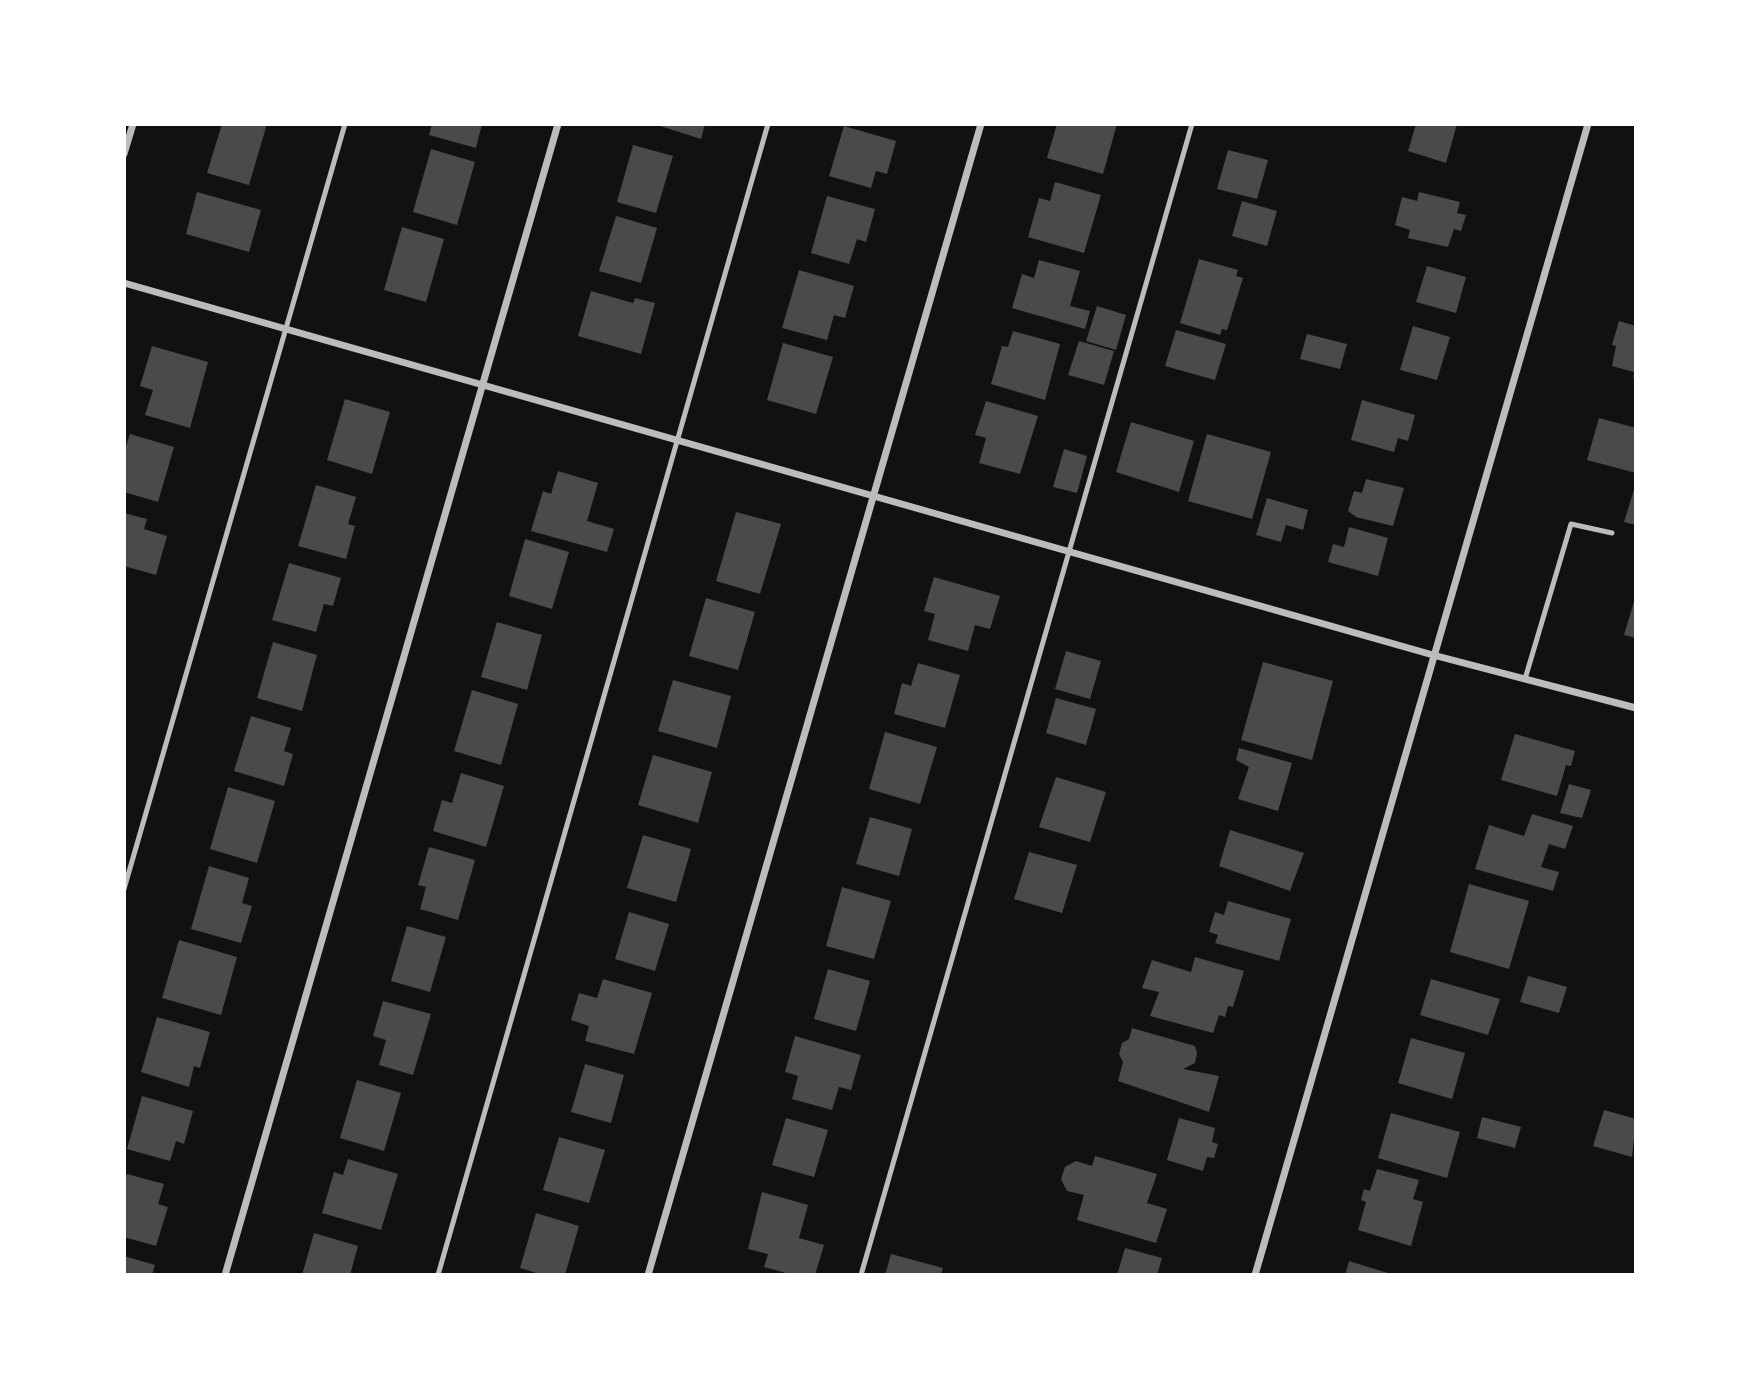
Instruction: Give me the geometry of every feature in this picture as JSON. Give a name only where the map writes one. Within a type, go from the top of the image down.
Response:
[{"type":"street","points":[[124,154],[133,124]]},
{"type":"street","points":[[225,1275],[558,124]]},
{"type":"street","points":[[648,1275],[981,124]]},
{"type":"street","points":[[1255,1275],[1588,124]]},
{"type":"street","points":[[124,283],[1433,655],[1636,708]]},
{"type":"lane","points":[[124,889],[345,124]]},
{"type":"lane","points":[[438,1275],[768,124]]},
{"type":"lane","points":[[861,1275],[1192,124]]},
{"type":"lane","points":[[1525,679],[1571,524],[1612,533]]},
{"type":"building","points":[[222,124],[267,124],[249,185],[207,173]]},
{"type":"building","points":[[432,124],[482,124],[476,148],[429,135]]},
{"type":"building","points":[[654,124],[705,124],[701,139]]},
{"type":"building","points":[[1057,124],[1117,124],[1103,174],[1047,158]]},
{"type":"building","points":[[1416,124],[1457,124],[1446,163],[1408,151]]},
{"type":"building","points":[[844,126],[896,141],[887,174],[876,171],[871,188],[829,176]]},
{"type":"building","points":[[633,145],[673,156],[656,213],[617,202]]},
{"type":"building","points":[[431,149],[475,162],[457,225],[413,212]]},
{"type":"building","points":[[1228,150],[1268,160],[1257,199],[1217,189]]},
{"type":"building","points":[[1055,182],[1101,195],[1084,253],[1028,237],[1039,198],[1050,201]]},
{"type":"building","points":[[197,192],[261,210],[249,252],[186,234]]},
{"type":"building","points":[[1419,192],[1460,202],[1457,213],[1466,215],[1461,231],[1454,229],[1448,247],[1408,238],[1410,230],[1395,225],[1402,197],[1417,201]]},
{"type":"building","points":[[827,196],[875,209],[866,242],[857,239],[849,264],[811,253]]},
{"type":"building","points":[[1242,201],[1277,211],[1267,246],[1232,236]]},
{"type":"building","points":[[616,216],[657,228],[641,283],[599,271]]},
{"type":"building","points":[[402,227],[444,239],[426,302],[384,290]]},
{"type":"building","points":[[1199,259],[1238,270],[1236,276],[1243,278],[1227,330],[1222,329],[1220,335],[1180,323]]},
{"type":"building","points":[[1039,260],[1080,271],[1070,306],[1090,311],[1085,329],[1012,308],[1022,274],[1034,278]]},
{"type":"building","points":[[1427,266],[1466,277],[1456,313],[1416,302]]},
{"type":"building","points":[[799,270],[854,286],[845,318],[834,315],[827,340],[782,328]]},
{"type":"building","points":[[591,291],[633,303],[635,298],[655,303],[641,354],[578,336]]},
{"type":"building","points":[[1097,306],[1126,315],[1116,350],[1086,341]]},
{"type":"building","points":[[1619,321],[1636,326],[1636,379],[1633,379],[1634,372],[1612,366],[1616,346],[1612,345]]},
{"type":"building","points":[[1413,326],[1450,337],[1437,380],[1400,370]]},
{"type":"building","points":[[1176,330],[1226,344],[1215,380],[1165,366]]},
{"type":"building","points":[[1013,331],[1060,344],[1045,400],[991,384],[1002,346],[1008,347]]},
{"type":"building","points":[[1307,334],[1347,344],[1340,369],[1300,359]]},
{"type":"building","points":[[1079,341],[1114,351],[1104,385],[1068,375]]},
{"type":"building","points":[[783,343],[833,357],[816,414],[767,400]]},
{"type":"building","points":[[152,346],[208,362],[190,428],[145,415],[153,390],[140,386]]},
{"type":"building","points":[[345,399],[390,412],[372,474],[327,460]]},
{"type":"building","points":[[1362,400],[1415,415],[1408,441],[1398,438],[1394,452],[1351,440]]},
{"type":"building","points":[[986,401],[1038,416],[1020,474],[979,463],[986,438],[975,435]]},
{"type":"building","points":[[1599,418],[1636,428],[1636,473],[1587,460]]},
{"type":"building","points":[[1131,422],[1194,441],[1179,492],[1116,472]]},
{"type":"building","points":[[130,434],[174,447],[158,502],[124,492],[124,452]]},
{"type":"building","points":[[1207,434],[1271,452],[1252,519],[1188,501]]},
{"type":"building","points":[[1064,449],[1087,456],[1077,493],[1053,487]]},
{"type":"building","points":[[558,471],[598,483],[587,521],[614,529],[607,552],[531,531],[543,491],[551,494]]},
{"type":"building","points":[[1366,479],[1404,488],[1393,526],[1356,517],[1348,511],[1354,491],[1362,493]]},
{"type":"building","points":[[1636,483],[1636,525],[1624,522]]},
{"type":"building","points":[[316,485],[356,497],[348,524],[355,526],[346,559],[298,546]]},
{"type":"building","points":[[1267,498],[1308,510],[1303,530],[1286,525],[1281,542],[1256,535]]},
{"type":"building","points":[[736,512],[781,524],[760,594],[716,581]]},
{"type":"building","points":[[124,513],[147,519],[144,529],[167,536],[156,575],[124,566]]},
{"type":"building","points":[[1349,527],[1388,538],[1378,576],[1328,562],[1333,544],[1344,547]]},
{"type":"building","points":[[525,539],[569,552],[552,609],[509,596]]},
{"type":"building","points":[[289,563],[341,578],[333,606],[324,604],[316,632],[272,620]]},
{"type":"building","points":[[934,577],[1000,596],[990,629],[975,625],[968,651],[928,640],[935,614],[924,611]]},
{"type":"building","points":[[1636,595],[1636,638],[1624,635]]},
{"type":"building","points":[[706,598],[755,612],[738,670],[689,656]]},
{"type":"building","points":[[497,622],[542,635],[527,690],[481,677]]},
{"type":"building","points":[[273,642],[317,655],[302,711],[257,698]]},
{"type":"building","points":[[1066,651],[1101,661],[1090,699],[1055,689]]},
{"type":"building","points":[[1263,662],[1333,681],[1312,760],[1241,740]]},
{"type":"building","points":[[918,663],[960,675],[945,728],[894,714],[902,683],[911,686]]},
{"type":"building","points":[[673,680],[731,696],[717,748],[658,731]]},
{"type":"building","points":[[472,690],[518,704],[501,765],[454,751]]},
{"type":"building","points":[[1056,698],[1096,709],[1086,745],[1046,733]]},
{"type":"building","points":[[251,716],[291,728],[284,751],[293,754],[284,786],[234,771]]},
{"type":"building","points":[[885,732],[937,747],[920,804],[869,789]]},
{"type":"building","points":[[1515,734],[1575,751],[1571,766],[1566,765],[1557,796],[1501,780]]},
{"type":"building","points":[[1239,748],[1292,763],[1278,811],[1238,799],[1249,767],[1236,760]]},
{"type":"building","points":[[653,755],[712,772],[698,823],[638,805]]},
{"type":"building","points":[[461,773],[504,786],[486,847],[433,831],[442,800],[452,803]]},
{"type":"building","points":[[1056,777],[1106,792],[1090,842],[1039,827]]},
{"type":"building","points":[[1569,784],[1591,790],[1582,818],[1560,813]]},
{"type":"building","points":[[228,787],[275,801],[257,863],[210,849]]},
{"type":"building","points":[[1532,814],[1573,826],[1565,849],[1549,844],[1541,867],[1559,872],[1553,891],[1475,869],[1489,825],[1524,836]]},
{"type":"building","points":[[870,817],[912,829],[899,876],[856,864]]},
{"type":"building","points":[[1230,830],[1304,853],[1290,891],[1219,866]]},
{"type":"building","points":[[643,835],[691,849],[676,902],[627,888]]},
{"type":"building","points":[[429,847],[475,860],[458,920],[420,909],[426,887],[418,885]]},
{"type":"building","points":[[1029,852],[1077,865],[1062,913],[1014,899]]},
{"type":"building","points":[[209,866],[249,878],[242,903],[252,906],[241,943],[191,929]]},
{"type":"building","points":[[1469,884],[1529,901],[1509,969],[1450,952]]},
{"type":"building","points":[[842,887],[891,901],[874,959],[826,946]]},
{"type":"building","points":[[1228,901],[1291,919],[1279,961],[1215,943],[1218,935],[1209,932],[1215,912],[1224,915]]},
{"type":"building","points":[[629,912],[669,924],[655,971],[615,959]]},
{"type":"building","points":[[407,926],[446,937],[430,992],[391,981]]},
{"type":"building","points":[[179,940],[237,957],[221,1015],[162,998]]},
{"type":"building","points":[[1195,957],[1244,971],[1233,1007],[1228,1006],[1225,1017],[1219,1015],[1213,1033],[1150,1016],[1159,992],[1142,988],[1152,960],[1191,972]]},
{"type":"building","points":[[828,969],[870,981],[856,1031],[814,1019]]},
{"type":"building","points":[[1528,976],[1567,987],[1559,1013],[1520,1002]]},
{"type":"building","points":[[603,979],[652,993],[634,1054],[585,1041],[589,1026],[571,1020],[579,993],[597,998]]},
{"type":"building","points":[[1431,979],[1500,999],[1488,1035],[1420,1015]]},
{"type":"building","points":[[383,1001],[431,1014],[413,1075],[379,1065],[386,1040],[373,1036]]},
{"type":"building","points":[[157,1017],[210,1032],[200,1068],[194,1066],[189,1087],[141,1072]]},
{"type":"building","points":[[1132,1028],[1195,1046],[1195,1063],[1183,1069],[1219,1076],[1209,1112],[1118,1081],[1123,1062],[1119,1054],[1122,1043],[1129,1039]]},
{"type":"building","points":[[795,1036],[861,1055],[851,1090],[839,1087],[832,1110],[792,1099],[798,1076],[785,1072]]},
{"type":"building","points":[[1411,1038],[1465,1053],[1452,1099],[1398,1083]]},
{"type":"building","points":[[585,1064],[624,1075],[611,1123],[571,1112]]},
{"type":"building","points":[[357,1080],[401,1093],[384,1151],[340,1138]]},
{"type":"building","points":[[142,1096],[193,1111],[184,1144],[176,1141],[170,1161],[127,1149]]},
{"type":"building","points":[[1604,1110],[1636,1119],[1632,1157],[1593,1146]]},
{"type":"building","points":[[1391,1113],[1460,1132],[1447,1178],[1378,1158]]},
{"type":"building","points":[[1482,1117],[1521,1127],[1515,1148],[1477,1138]]},
{"type":"building","points":[[786,1118],[828,1130],[814,1177],[772,1165]]},
{"type":"building","points":[[1179,1118],[1215,1128],[1212,1142],[1218,1144],[1214,1158],[1207,1157],[1203,1171],[1167,1160]]},
{"type":"building","points":[[559,1137],[605,1150],[589,1203],[543,1190]]},
{"type":"building","points":[[1095,1156],[1157,1174],[1147,1203],[1167,1209],[1156,1243],[1077,1220],[1084,1195],[1067,1191],[1061,1179],[1065,1167],[1076,1161],[1092,1166]]},
{"type":"building","points":[[348,1159],[398,1174],[381,1230],[322,1213],[334,1172],[343,1175]]},
{"type":"building","points":[[1377,1169],[1419,1180],[1413,1199],[1423,1202],[1411,1246],[1358,1230],[1366,1202],[1361,1200],[1364,1189],[1370,1191]]},
{"type":"building","points":[[127,1174],[164,1184],[158,1204],[168,1207],[156,1246],[124,1237],[124,1184]]},
{"type":"building","points":[[762,1192],[808,1205],[799,1238],[824,1245],[815,1275],[793,1275],[764,1267],[768,1254],[748,1249]]},
{"type":"building","points":[[536,1213],[579,1226],[565,1275],[543,1275],[520,1268]]},
{"type":"building","points":[[314,1233],[358,1246],[350,1275],[302,1275]]},
{"type":"building","points":[[1125,1248],[1162,1258],[1157,1275],[1117,1275]]},
{"type":"building","points":[[891,1254],[943,1268],[941,1275],[885,1275]]},
{"type":"building","points":[[124,1256],[155,1265],[152,1275],[124,1275]]},
{"type":"building","points":[[1349,1261],[1391,1274],[1391,1275],[1345,1275]]}]
